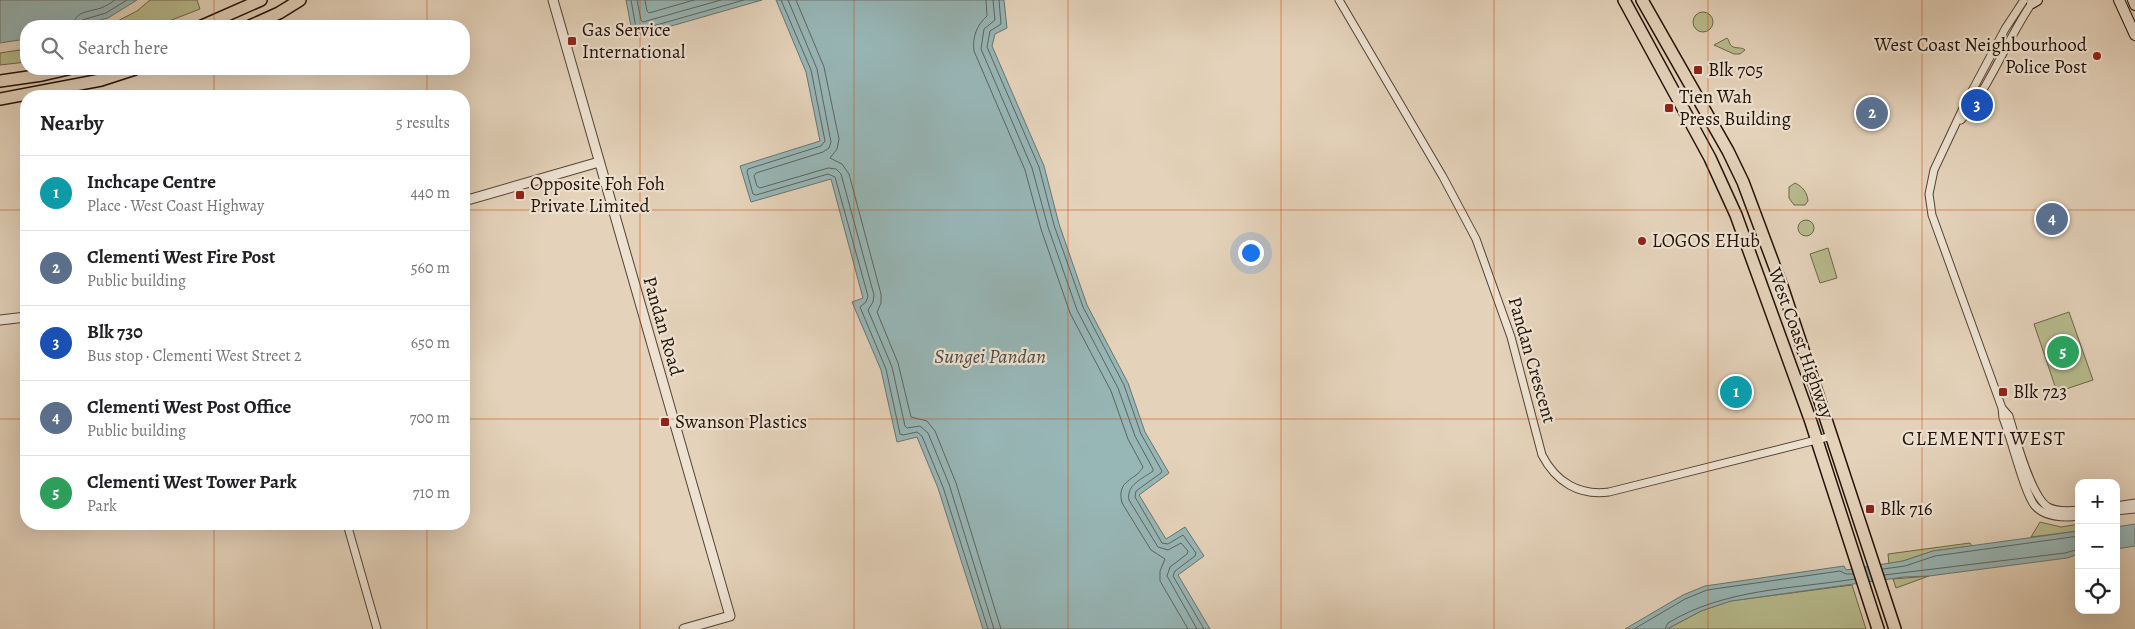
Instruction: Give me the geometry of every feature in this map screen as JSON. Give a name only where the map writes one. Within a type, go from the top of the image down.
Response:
[{"type":"highway","points":[[216,20],[261,0]]},
{"type":"highway","points":[[263,20],[300,0]]},
{"type":"highway","name":"West Coast Highway","points":[[1624,0],[1724,188],[1778,326],[1878,629]]},
{"type":"highway","name":"West Coast Highway","points":[[1642,0],[1728,152],[1742,182],[1783,289],[1895,629]]},
{"type":"highway","points":[[1639,27],[1647,27],[1652,18]]},
{"type":"highway","points":[[0,81],[35,75]]},
{"type":"highway","points":[[52,90],[116,75]]},
{"type":"highway","points":[[19,78],[23,88],[26,90]]},
{"type":"highway","points":[[1,100],[20,96]]},
{"type":"main road","points":[[2119,0],[2135,34]]},
{"type":"main road","points":[[2132,0],[2135,5]]},
{"type":"street","name":"Pandan Road","points":[[553,0],[730,616],[684,629]]},
{"type":"street","name":"Pandan Crescent","points":[[1339,0],[1444,177],[1476,239],[1511,336],[1542,455],[1552,472],[1570,487],[1600,493],[1609,492],[1832,436]]},
{"type":"street","points":[[2032,1],[1972,108],[1957,124],[1934,170],[1929,194],[1932,214],[2002,408],[2003,418],[2032,502],[2043,512],[2053,516],[2065,518],[2075,517]]},
{"type":"street","points":[[470,200],[599,162]]},
{"type":"street","points":[[0,320],[20,318]]},
{"type":"street","points":[[2002,408],[2009,416],[2037,496],[2048,506],[2055,509],[2075,510]]},
{"type":"street","points":[[2120,505],[2135,503]]},
{"type":"street","points":[[2120,511],[2135,509]]},
{"type":"street","points":[[349,530],[377,629]]},
{"type":"green space","points":[[150,0],[197,0],[200,9],[172,20],[120,20],[137,11]]},
{"type":"green space","points":[[1699,12],[1707,12],[1713,18],[1713,26],[1707,32],[1699,32],[1693,26],[1693,18]]},
{"type":"green space","points":[[1727,38],[1731,46],[1745,50],[1740,54],[1734,54],[1714,45]]},
{"type":"green space","points":[[20,50],[20,63],[0,65],[0,53]]},
{"type":"green space","points":[[1795,183],[1806,192],[1808,201],[1805,205],[1794,205],[1789,198],[1789,187]]},
{"type":"green space","points":[[1806,220],[1814,228],[1806,236],[1798,228]]},
{"type":"green space","points":[[1828,248],[1837,278],[1820,283],[1810,254]]},
{"type":"green space","points":[[2069,312],[2093,380],[2057,392],[2034,324]]},
{"type":"green space","points":[[2040,522],[2061,527],[2075,525],[2075,532],[2031,537]]},
{"type":"green space","points":[[1970,543],[1972,546],[1933,551],[1889,564],[1888,554]]},
{"type":"green space","points":[[1929,576],[1896,588],[1893,579]]},
{"type":"green space","points":[[1852,585],[1866,629],[1667,629],[1701,611],[1730,601]]},
{"type":"water","points":[[0,0],[137,0],[108,18],[100,20],[20,20],[20,40],[0,43]]},
{"type":"water","points":[[626,0],[762,0],[633,37]]},
{"type":"water","name":"Sungei Pandan","points":[[776,0],[1004,0],[1007,28],[995,34],[992,46],[1044,166],[1059,224],[1087,305],[1128,383],[1145,432],[1169,473],[1139,495],[1166,539],[1185,527],[1204,556],[1178,575],[1210,629],[983,629],[938,488],[917,437],[897,442],[881,370],[852,302],[863,298],[831,179],[751,202],[740,166],[820,141],[806,72]]},
{"type":"water","points":[[2135,524],[2135,546],[2120,548],[2120,526]]},
{"type":"water","points":[[2075,532],[2075,555],[2067,558],[1929,576],[1904,577],[1731,601],[1701,611],[1667,629],[1625,629],[1683,595],[1705,586],[1844,566],[1846,570],[1903,561],[1933,551]]},
{"type":"place","name":"Gas Service International","points":[[572,41]]},
{"type":"place","name":"West Coast Neighbourhood Police Post","points":[[2097,56]]},
{"type":"place","name":"Blk 705","points":[[1698,70]]},
{"type":"place","name":"Blk 730","points":[[1977,105]]},
{"type":"place","name":"Tien Wah Press Building","points":[[1669,108]]},
{"type":"place","name":"Clementi West Fire Post","points":[[1872,113]]},
{"type":"place","name":"Opposite Foh Foh Private Limited","points":[[520,195]]},
{"type":"place","name":"Clementi West Post Office","points":[[2052,219]]},
{"type":"place","name":"LOGOS EHub","points":[[1642,241]]},
{"type":"place","name":"Clementi West Tower Park","points":[[2063,352]]},
{"type":"place","name":"Inchcape Centre","points":[[1736,392]]},
{"type":"place","name":"Blk 723","points":[[2003,392]]},
{"type":"place","name":"Swanson Plastics","points":[[665,422]]},
{"type":"place","name":"Blk 716","points":[[1870,509]]},
{"type":"district","name":"CLEMENTI WEST","points":[[1984,438]]}]
